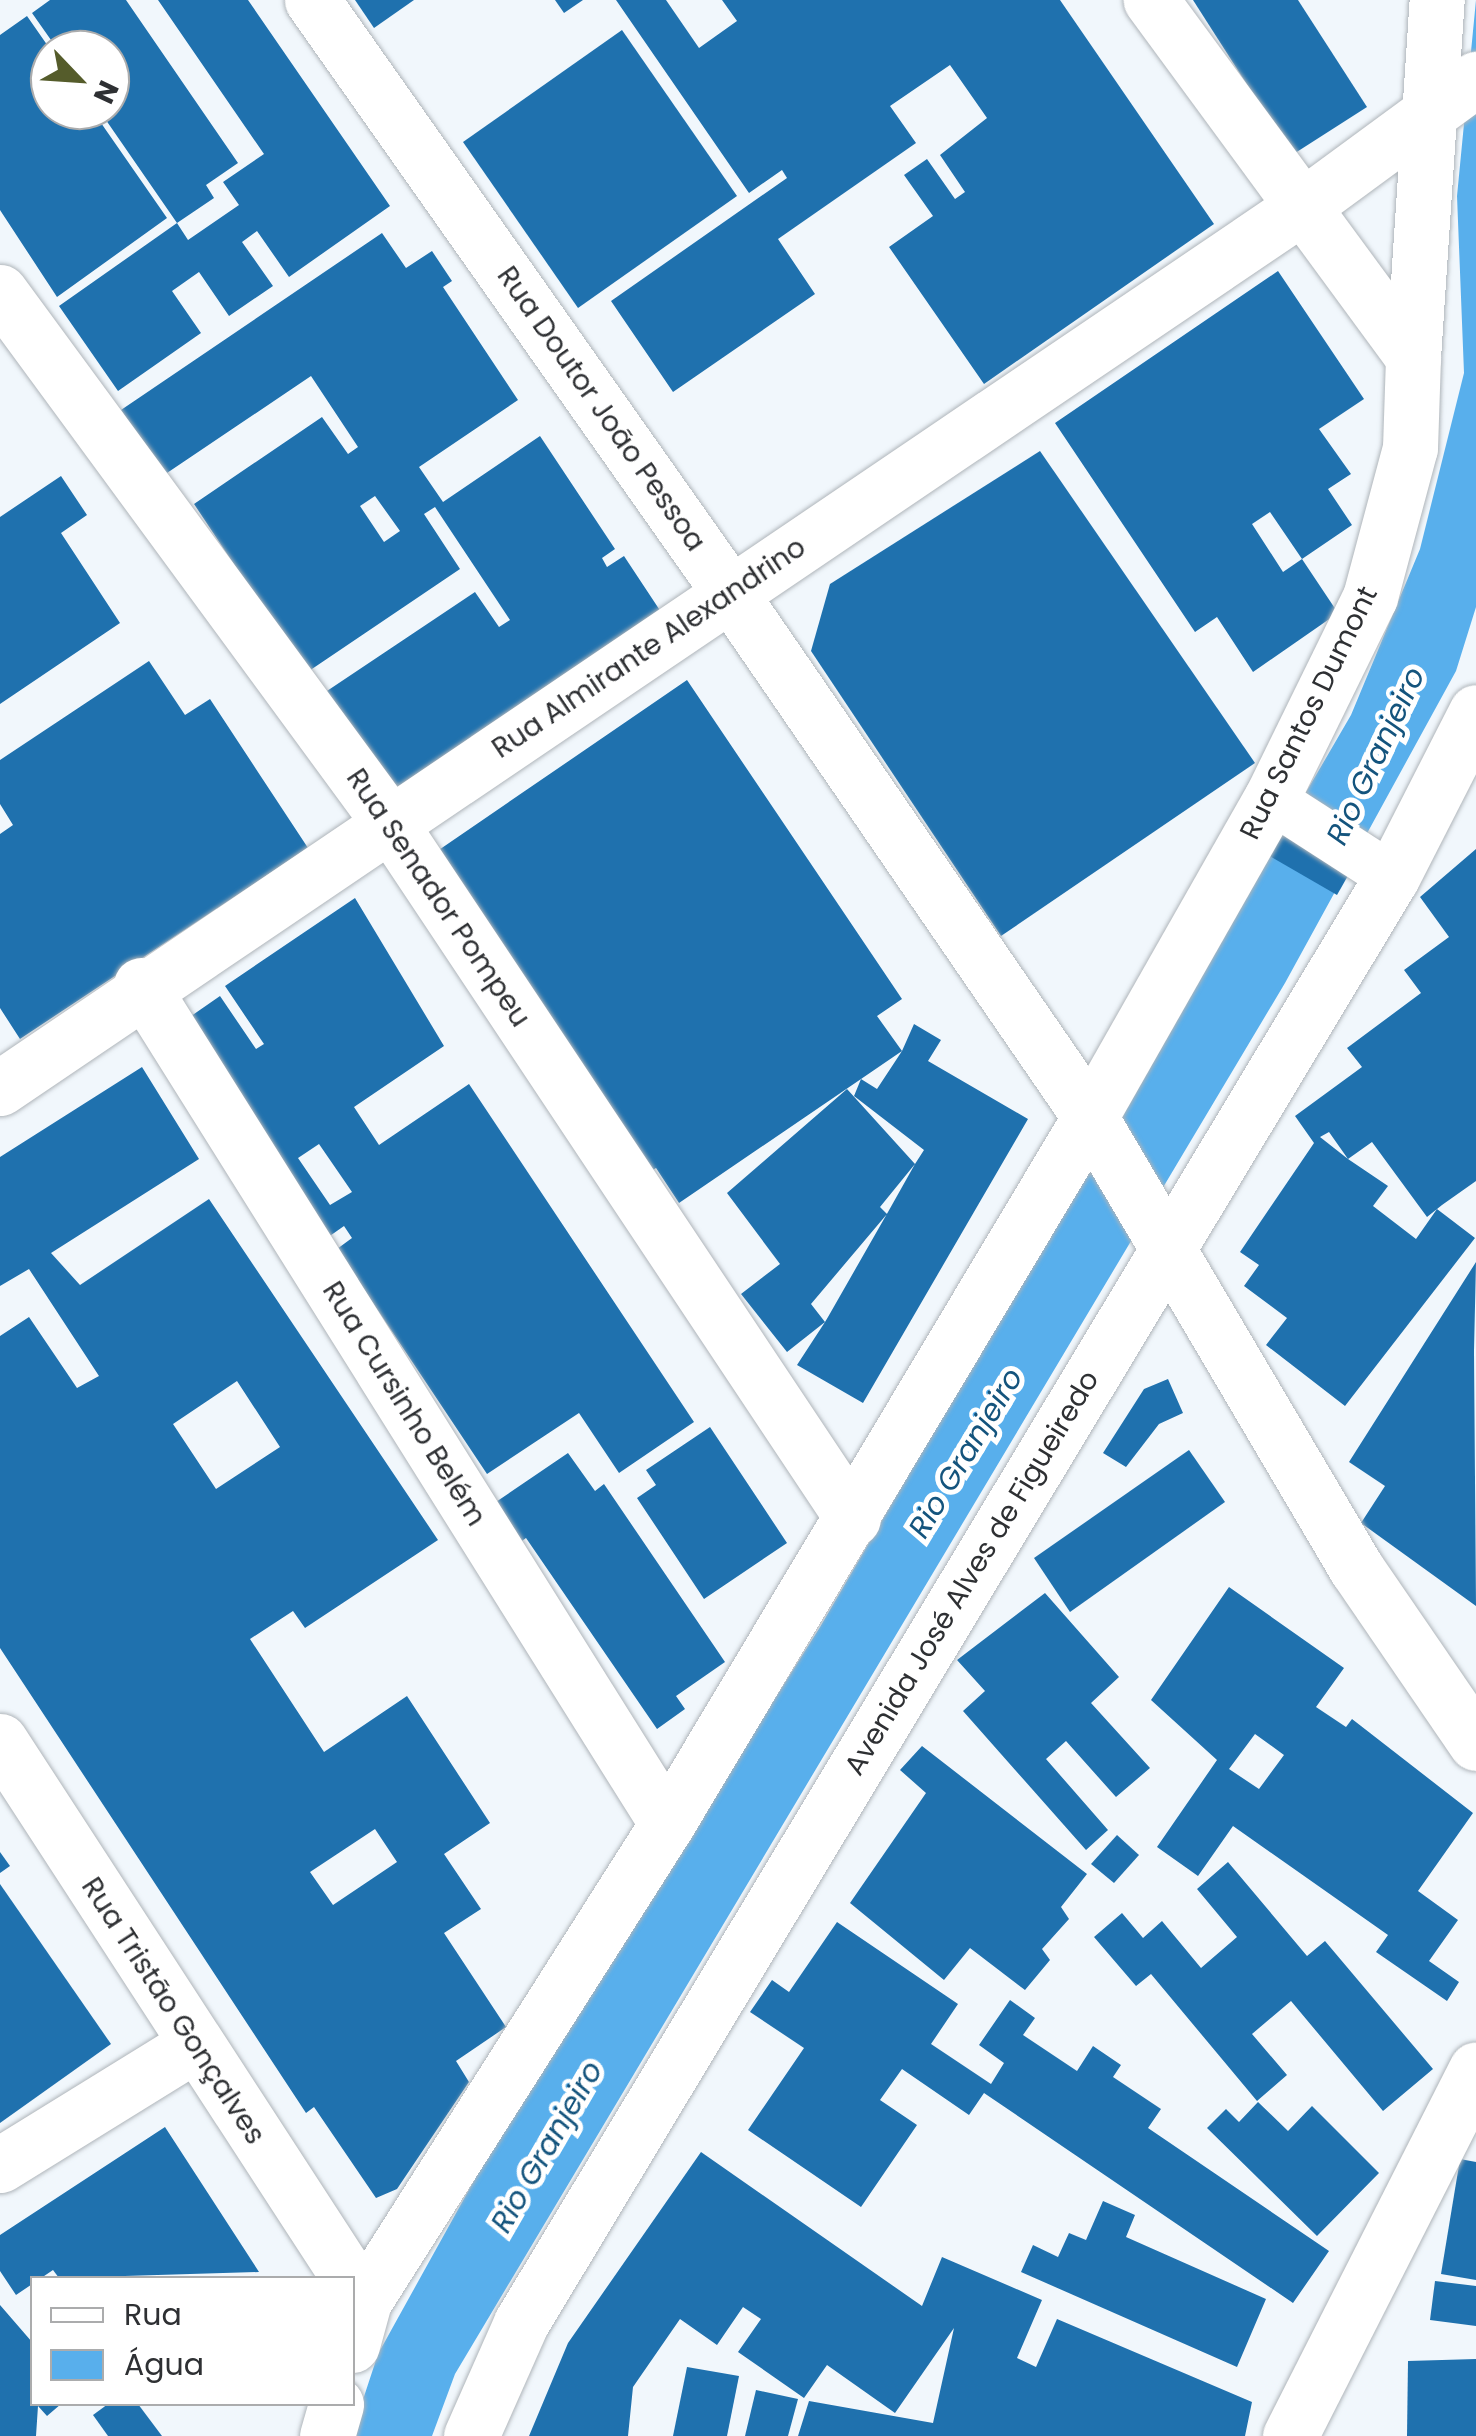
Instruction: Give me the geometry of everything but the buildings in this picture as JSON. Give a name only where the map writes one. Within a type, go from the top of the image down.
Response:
[{"type":"street","name":"Rua Doutor João Pessoa","points":[[312,0],[730,593],[1095,1125],[1356,1568],[1476,1743]]},
{"type":"street","points":[[1151,0],[1299,210],[1414,356]]},
{"type":"street","points":[[1414,356],[1437,0]]},
{"type":"street","name":"Rua Almirante Alexandrino","points":[[0,1088],[141,985],[1299,210],[1476,79]]},
{"type":"street","name":"Rua Senador Pompeu","points":[[0,292],[389,822],[853,1520]]},
{"type":"street","name":"Rua Santos Dumont","points":[[1095,1125],[1278,804],[1370,597],[1407,466],[1414,356]]},
{"type":"street","name":"Avenida José Alves de Figueiredo","points":[[471,2436],[521,2322],[1476,712]]},
{"type":"street","points":[[1278,804],[1381,870]]},
{"type":"street","name":"Rua Cursinho Belém","points":[[141,985],[667,1824]]},
{"type":"street","points":[[355,2302],[667,1824],[1095,1125]]},
{"type":"street","name":"Rua Tristão Gonçalves","points":[[0,1741],[339,2276]]},
{"type":"street","points":[[0,2165],[194,2046]]},
{"type":"street","points":[[1290,2436],[1476,2070]]},
{"type":"street","points":[[327,2436],[335,2406]]},
{"type":"water","name":"Rio Granjeiro","points":[[1476,0],[1476,607],[1456,671],[1285,983],[455,2374],[432,2436],[351,2436],[378,2354],[491,2150],[820,1627],[1351,715],[1420,549],[1464,373],[1457,196]]}]
